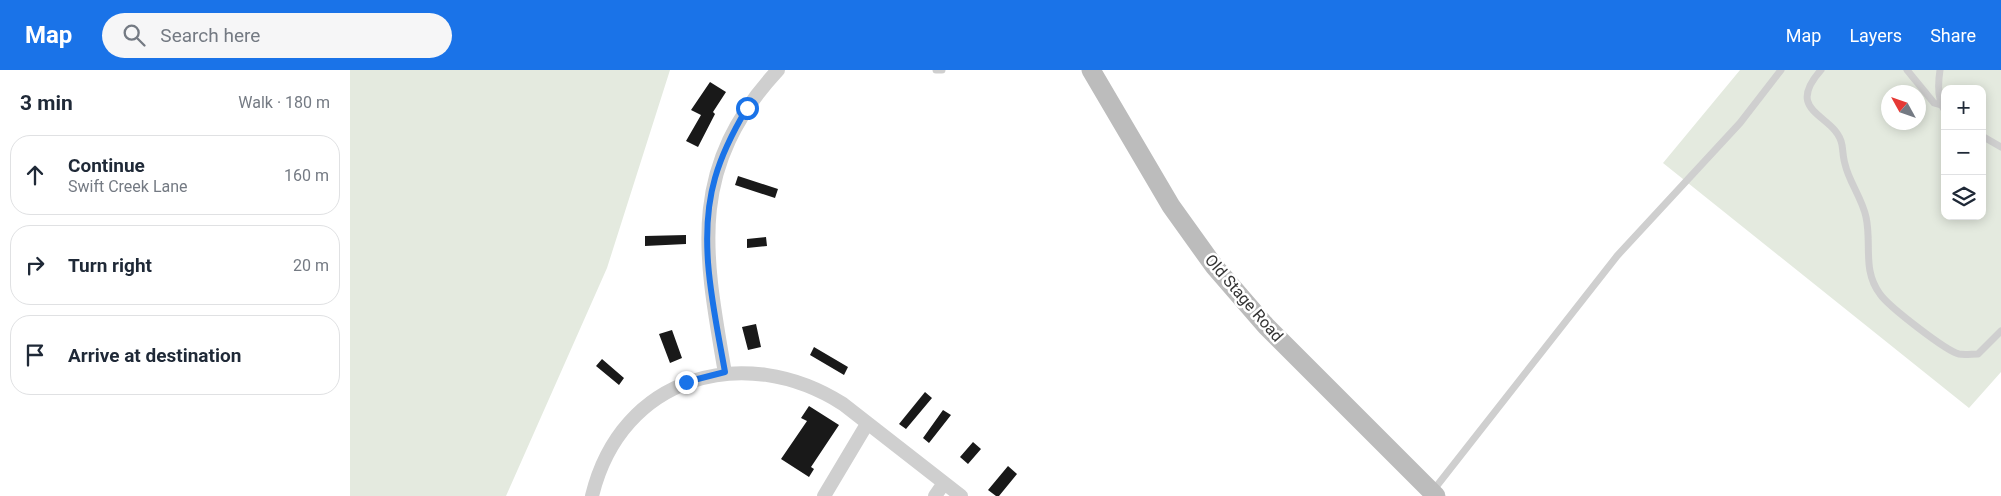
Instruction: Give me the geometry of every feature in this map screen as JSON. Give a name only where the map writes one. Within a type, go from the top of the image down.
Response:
[{"type":"main road","name":"Old Stage Road","points":[[1091,70],[1171,206],[1214,266],[1266,326],[1434,494]]},
{"type":"street","points":[[725,372],[714,312],[707,238],[710,200],[714,179],[733,131],[747,108],[778,70]]},
{"type":"street","points":[[592,496],[602,463],[635,418],[670,391],[686,382],[725,372],[768,374],[795,380],[823,392],[961,496]]},
{"type":"street","points":[[824,496],[867,424]]},
{"type":"street","points":[[935,496],[944,484]]},
{"type":"lane","points":[[936,70],[942,70]]},
{"type":"lane","points":[[1434,494],[1617,256],[1740,123],[1781,70]]},
{"type":"lane","points":[[1821,70],[1807,90],[1807,98],[1810,107],[1842,142],[1845,164],[1866,217],[1870,278],[1879,294],[1888,305],[1944,348],[1959,354],[1978,354],[2001,331]]},
{"type":"lane","points":[[1906,70],[1934,103],[1941,107]]},
{"type":"lane","points":[[1940,70],[1938,82],[1941,98]]},
{"type":"lane","points":[[1986,138],[2001,147]]},
{"type":"shaded area","points":[[350,70],[670,70],[607,268],[506,496],[350,496]]},
{"type":"shaded area","points":[[1740,70],[2001,70],[2001,372],[1969,408],[1663,163]]},
{"type":"building","points":[[710,82],[726,92],[713,112],[715,114],[698,147],[686,141],[701,115],[691,110]]},
{"type":"building","points":[[738,176],[778,189],[775,198],[735,185]]},
{"type":"building","points":[[686,235],[686,244],[645,246],[645,236]]},
{"type":"building","points":[[766,237],[767,246],[747,248],[747,239]]},
{"type":"building","points":[[756,324],[761,347],[748,350],[742,327]]},
{"type":"building","points":[[672,330],[682,358],[670,363],[659,334]]},
{"type":"building","points":[[814,347],[848,367],[844,375],[810,355]]},
{"type":"building","points":[[602,359],[624,378],[619,385],[596,366]]},
{"type":"building","points":[[925,392],[932,398],[906,429],[899,424]]},
{"type":"building","points":[[809,406],[839,425],[811,467],[814,469],[809,477],[781,459],[807,421],[801,418]]},
{"type":"building","points":[[943,410],[951,415],[929,443],[923,438]]},
{"type":"building","points":[[973,442],[981,449],[968,464],[960,457]]},
{"type":"building","points":[[1008,466],[1017,474],[999,496],[996,496],[988,490]]},
{"type":"route","points":[[686,382],[725,372],[714,312],[707,220],[714,179],[721,159],[733,131],[747,108]]}]
